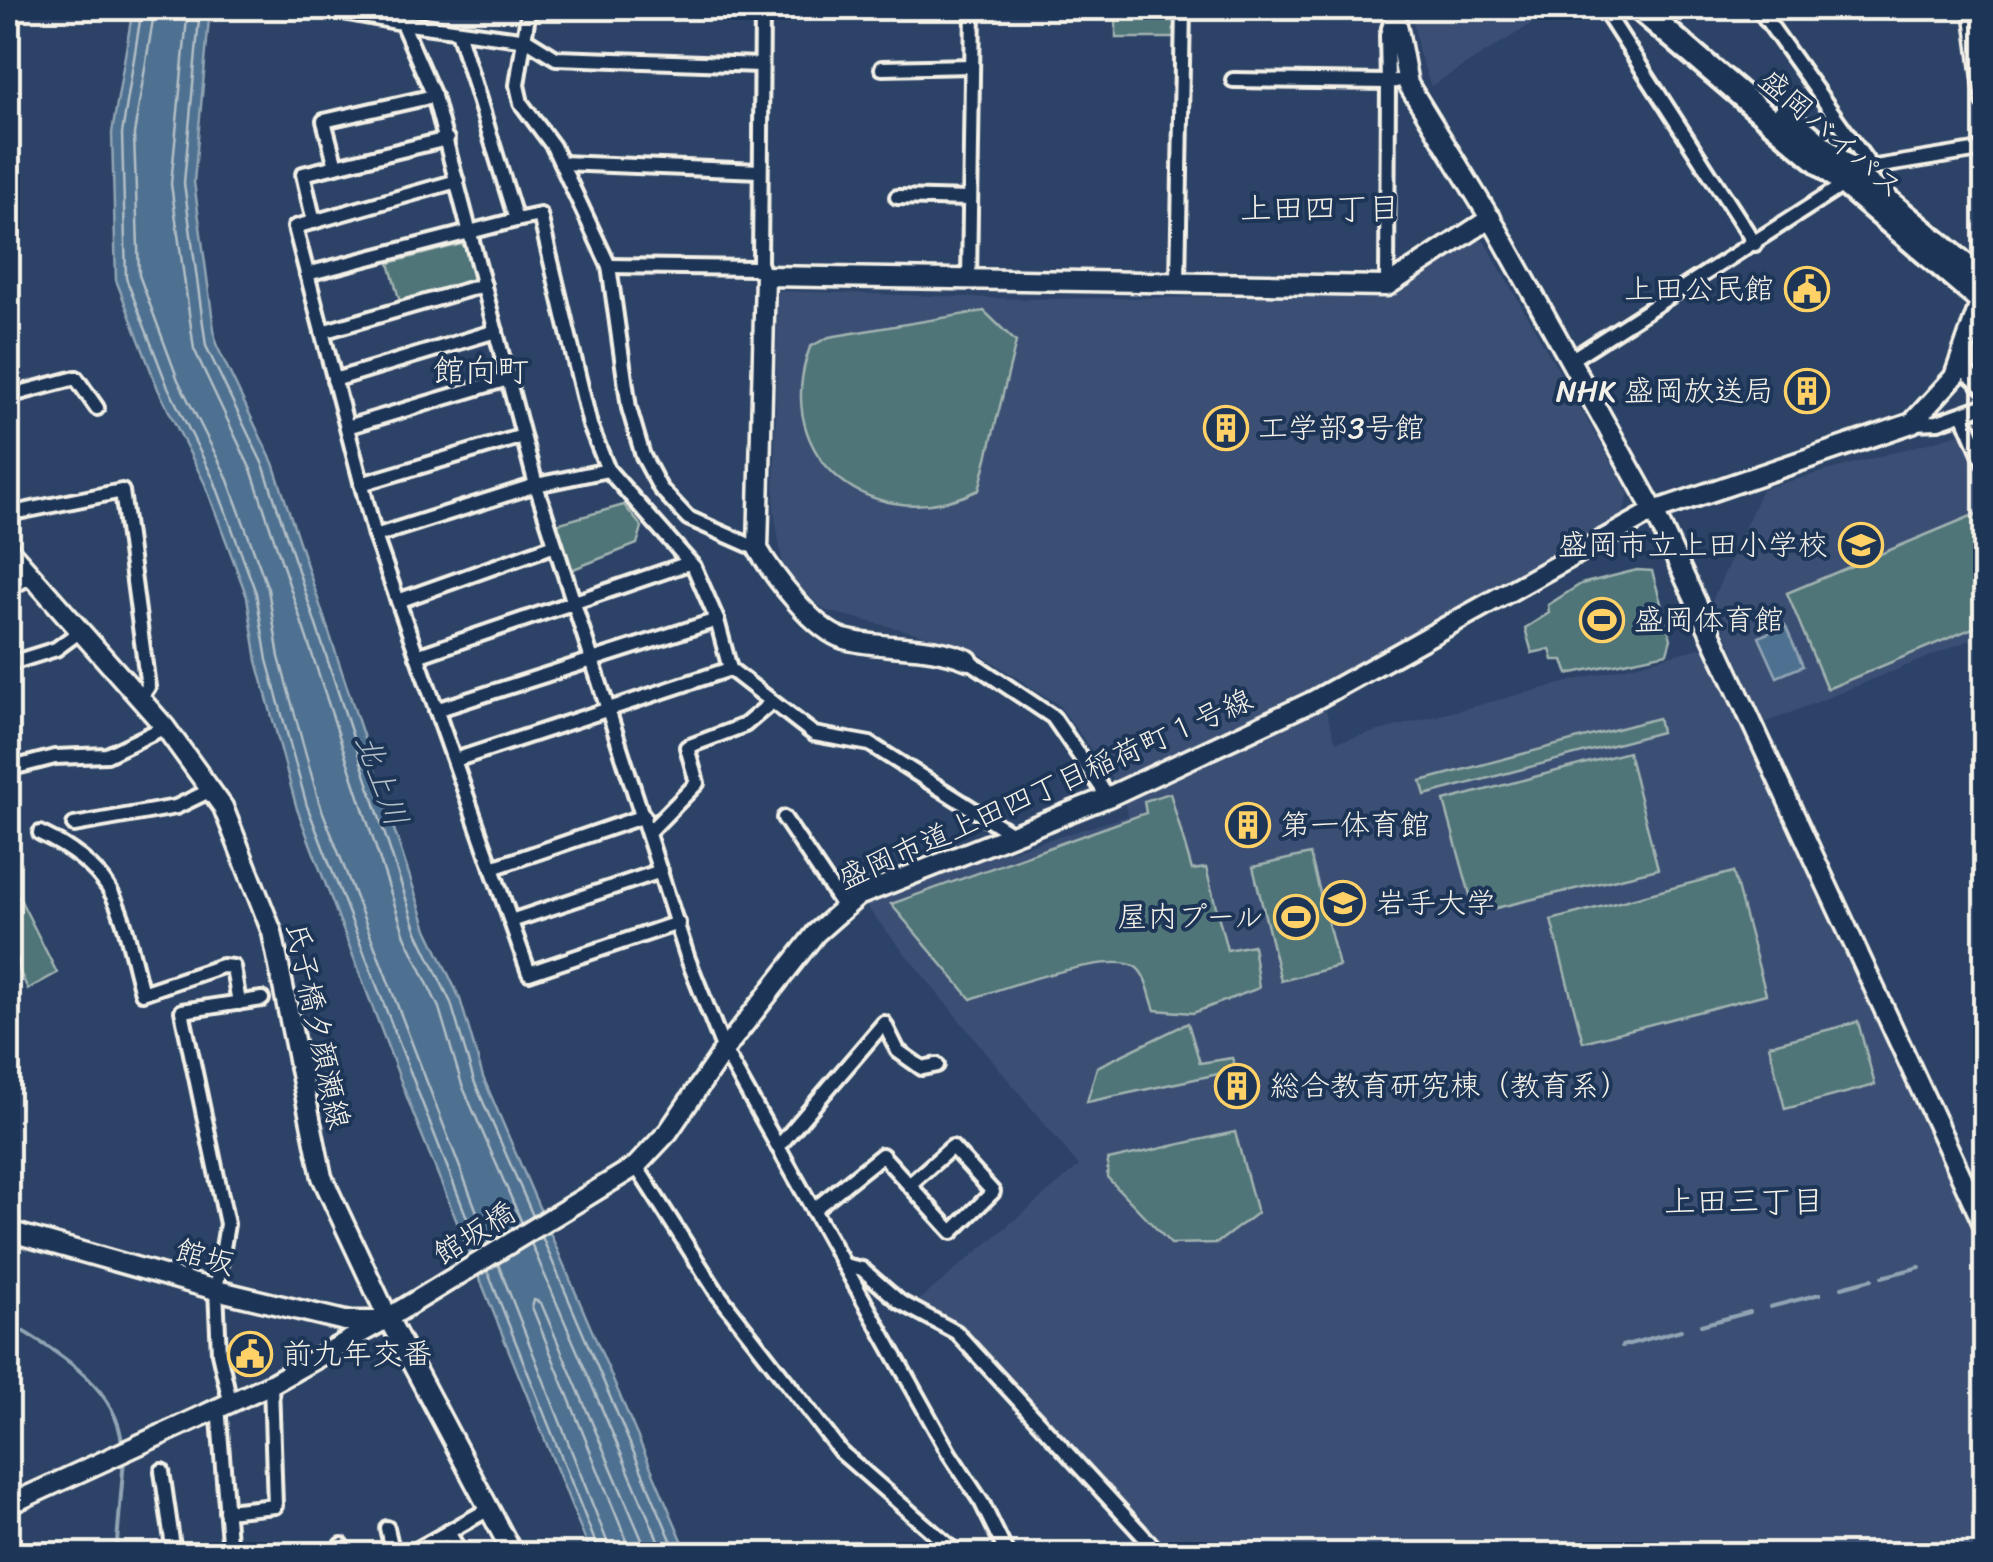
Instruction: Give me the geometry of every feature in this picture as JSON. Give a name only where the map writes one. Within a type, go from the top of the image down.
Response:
[{"type":"highway","name":"盛岡バイパス","points":[[1638,8],[1858,177]]},
{"type":"highway","name":"盛岡バイパス","points":[[1661,8],[1858,177],[1984,294]]},
{"type":"street","points":[[348,8],[348,13],[402,23],[527,40],[556,58],[762,65]]},
{"type":"street","points":[[529,8],[517,85],[521,103],[561,163],[609,266],[630,408],[643,456],[660,488],[688,518],[758,549]]},
{"type":"street","points":[[762,8],[760,263],[765,276],[758,549],[773,575],[825,627],[842,638],[949,652],[968,660],[1053,717],[1108,797]]},
{"type":"street","points":[[969,280],[973,8]]},
{"type":"street","points":[[1178,282],[1183,8]]},
{"type":"street","points":[[1603,8],[1755,244]]},
{"type":"street","points":[[1758,8],[1858,177]]},
{"type":"street","points":[[1890,11],[1917,8]]},
{"type":"street","points":[[1974,8],[1986,101]]},
{"type":"street","points":[[1386,286],[1398,81],[1394,10]]},
{"type":"street","points":[[402,23],[434,96],[447,139],[536,485],[678,923],[724,1050],[949,1453],[982,1503],[1006,1554]]},
{"type":"street","points":[[458,31],[516,220]]},
{"type":"street","points":[[882,68],[972,66]]},
{"type":"street","points":[[1233,80],[1398,81]]},
{"type":"street","points":[[1398,81],[1491,218],[1654,511],[1986,1230]]},
{"type":"street","points":[[336,166],[324,121],[434,96]]},
{"type":"street","points":[[314,222],[302,174],[447,139]]},
{"type":"street","points":[[1572,359],[1858,177],[1986,149]]},
{"type":"street","points":[[561,163],[760,171]]},
{"type":"street","points":[[457,181],[294,227],[375,536],[529,973],[678,923]]},
{"type":"street","points":[[896,197],[969,199]]},
{"type":"street","points":[[306,274],[540,215],[590,426],[608,470],[688,562],[717,620],[730,669],[814,734],[882,751],[1012,834]]},
{"type":"street","points":[[609,266],[755,268],[765,276],[1386,286],[1491,218]]},
{"type":"street","points":[[322,332],[484,284]]},
{"type":"street","name":"盛岡市道上田四丁目稲荷町１号線","points":[[588,1194],[636,1166],[668,1132],[724,1050],[816,933],[844,906],[1108,797],[1311,702],[1654,511],[1912,422],[1947,386],[1984,294]]},
{"type":"street","points":[[334,380],[496,331]]},
{"type":"street","points":[[1966,346],[1966,372],[1986,390]]},
{"type":"street","points":[[8,396],[76,378],[97,408]]},
{"type":"street","points":[[346,427],[508,378]]},
{"type":"street","points":[[1912,422],[1964,416],[1986,405]]},
{"type":"street","points":[[1964,416],[1986,467]]},
{"type":"street","points":[[362,484],[523,436]]},
{"type":"street","points":[[375,536],[536,485],[608,470]]},
{"type":"street","points":[[8,514],[122,491],[148,687],[140,699]]},
{"type":"street","points":[[398,600],[555,544]]},
{"type":"street","name":"氏子橋夕顔瀬線","points":[[8,549],[165,727],[213,790],[272,932],[322,1177],[388,1318],[513,1554]]},
{"type":"street","points":[[417,656],[688,562]]},
{"type":"street","points":[[8,589],[31,576]]},
{"type":"street","points":[[436,710],[717,620]]},
{"type":"street","points":[[8,664],[56,649],[79,632]]},
{"type":"street","points":[[455,760],[730,669]]},
{"type":"street","points":[[649,832],[697,783],[687,747],[744,725],[772,702]]},
{"type":"street","points":[[8,770],[55,757],[107,755],[165,727]]},
{"type":"street","points":[[74,824],[176,807],[213,790]]},
{"type":"street","points":[[492,868],[644,816]]},
{"type":"street","points":[[784,818],[844,906]]},
{"type":"street","points":[[40,834],[74,850],[99,871],[116,897],[142,993],[222,966],[233,968],[239,1002]]},
{"type":"street","points":[[511,922],[661,871]]},
{"type":"street","points":[[230,1554],[216,1290],[227,1224],[182,1011],[262,1000]]},
{"type":"street","points":[[778,1147],[884,1023],[898,1051],[922,1068],[937,1065]]},
{"type":"street","points":[[813,1210],[882,1155],[910,1186],[952,1232],[993,1192],[952,1147],[910,1186]]},
{"type":"street","points":[[636,1166],[716,1291],[841,1452],[958,1554]]},
{"type":"street","name":"館坂橋","points":[[8,1505],[271,1384],[388,1318],[588,1194]]},
{"type":"street","name":"館坂","points":[[8,1231],[216,1290],[344,1321],[371,1323],[388,1318]]},
{"type":"street","points":[[844,1265],[862,1269],[900,1302],[956,1332],[1160,1554]]},
{"type":"street","points":[[226,1511],[275,1506],[271,1384]]},
{"type":"street","points":[[162,1471],[174,1554]]},
{"type":"street","points":[[409,1554],[489,1509]]},
{"type":"street","points":[[388,1528],[393,1554]]},
{"type":"street","points":[[448,1532],[461,1554]]},
{"type":"shaded area","points":[[1411,8],[1557,8],[1431,86],[1419,53]]},
{"type":"shaded area","name":"岩手大学","points":[[1477,240],[1484,241],[1629,493],[1622,517],[1318,687],[1336,742],[1704,647],[1985,1256],[1985,1554],[1170,1554],[962,1332],[915,1304],[1079,1166],[858,896],[1128,816],[1121,791],[1059,705],[968,646],[824,610],[784,572],[774,510],[778,291],[1023,299],[1389,296]]},
{"type":"shaded area","name":"盛岡市立上田小学校","points":[[1964,433],[1985,483],[1985,634],[1765,723],[1712,601],[1762,489]]},
{"type":"green space","points":[[1116,8],[1177,8],[1177,38],[1116,38]]},
{"type":"green space","points":[[461,244],[467,248],[474,280],[400,302],[389,263]]},
{"type":"green space","points":[[984,311],[1016,342],[979,490],[940,503],[903,504],[869,496],[840,479],[818,455],[804,424],[801,388],[810,347],[829,337]]},
{"type":"green space","points":[[624,505],[642,527],[637,544],[571,570],[556,524]]},
{"type":"green space","points":[[1976,514],[1985,536],[1985,623],[1827,689],[1787,593]]},
{"type":"green space","name":"盛岡体育館","points":[[1637,570],[1652,571],[1671,639],[1667,653],[1568,674],[1563,660],[1553,660],[1550,649],[1532,653],[1525,628],[1549,613],[1548,605],[1581,584]]},
{"type":"green space","points":[[1658,718],[1661,732],[1425,795],[1421,781]]},
{"type":"green space","points":[[1628,752],[1658,869],[1475,913],[1444,801]]},
{"type":"green space","points":[[1170,793],[1192,870],[1206,868],[1227,950],[1253,945],[1259,988],[1193,1013],[1155,1010],[1137,968],[1105,963],[1056,973],[971,999],[891,904],[1146,813],[1144,801]]},
{"type":"green space","name":"屋内プール","points":[[1310,854],[1339,966],[1281,981],[1253,867]]},
{"type":"green space","points":[[1733,872],[1766,994],[1583,1042],[1551,920]]},
{"type":"green space","points":[[19,897],[57,973],[28,989],[8,947],[8,903]]},
{"type":"green space","points":[[1858,1022],[1875,1085],[1785,1109],[1769,1045]]},
{"type":"green space","points":[[1188,1023],[1200,1063],[1232,1058],[1237,1070],[1087,1102],[1097,1067]]},
{"type":"green space","points":[[1235,1132],[1257,1213],[1217,1243],[1171,1244],[1107,1177],[1108,1160]]},
{"type":"water","points":[[133,8],[210,8],[194,182],[216,344],[273,463],[427,929],[460,999],[483,1077],[688,1554],[591,1554],[413,1113],[297,809],[257,661],[247,597],[205,484],[158,389],[116,280],[112,133]]},
{"type":"water","points":[[1785,625],[1803,666],[1777,677],[1759,637]]},
{"type":"waterway","points":[[1882,1277],[1920,1267]]},
{"type":"waterway","points":[[1842,1287],[1872,1279]]},
{"type":"waterway","points":[[1770,1307],[1820,1294]]},
{"type":"waterway","points":[[1701,1325],[1750,1312]]},
{"type":"waterway","points":[[8,1322],[63,1357],[96,1386],[118,1423],[122,1444]]},
{"type":"waterway","points":[[1622,1346],[1681,1330]]},
{"type":"waterway","points":[[116,1554],[124,1459]]},
{"type":"place","name":"上田公民館","points":[[1807,289]]},
{"type":"place","name":"NHK 盛岡放送局","points":[[1807,391]]},
{"type":"place","name":"工学部3号館","points":[[1226,428]]},
{"type":"place","name":"盛岡市立上田小学校","points":[[1861,545]]},
{"type":"place","name":"盛岡体育館","points":[[1602,620]]},
{"type":"place","name":"第一体育館","points":[[1248,825]]},
{"type":"place","name":"岩手大学","points":[[1343,903]]},
{"type":"place","name":"屋内プール","points":[[1296,917]]},
{"type":"place","name":"総合教育研究棟（教育系）","points":[[1237,1086]]},
{"type":"place","name":"前九年交番","points":[[250,1354]]},
{"type":"district","name":"上田四丁目","points":[[1320,208]]},
{"type":"district","name":"館向町","points":[[481,370]]},
{"type":"district","name":"上田三丁目","points":[[1744,1201]]},
{"type":"water label","name":"北上川","points":[[382,780]]}]
